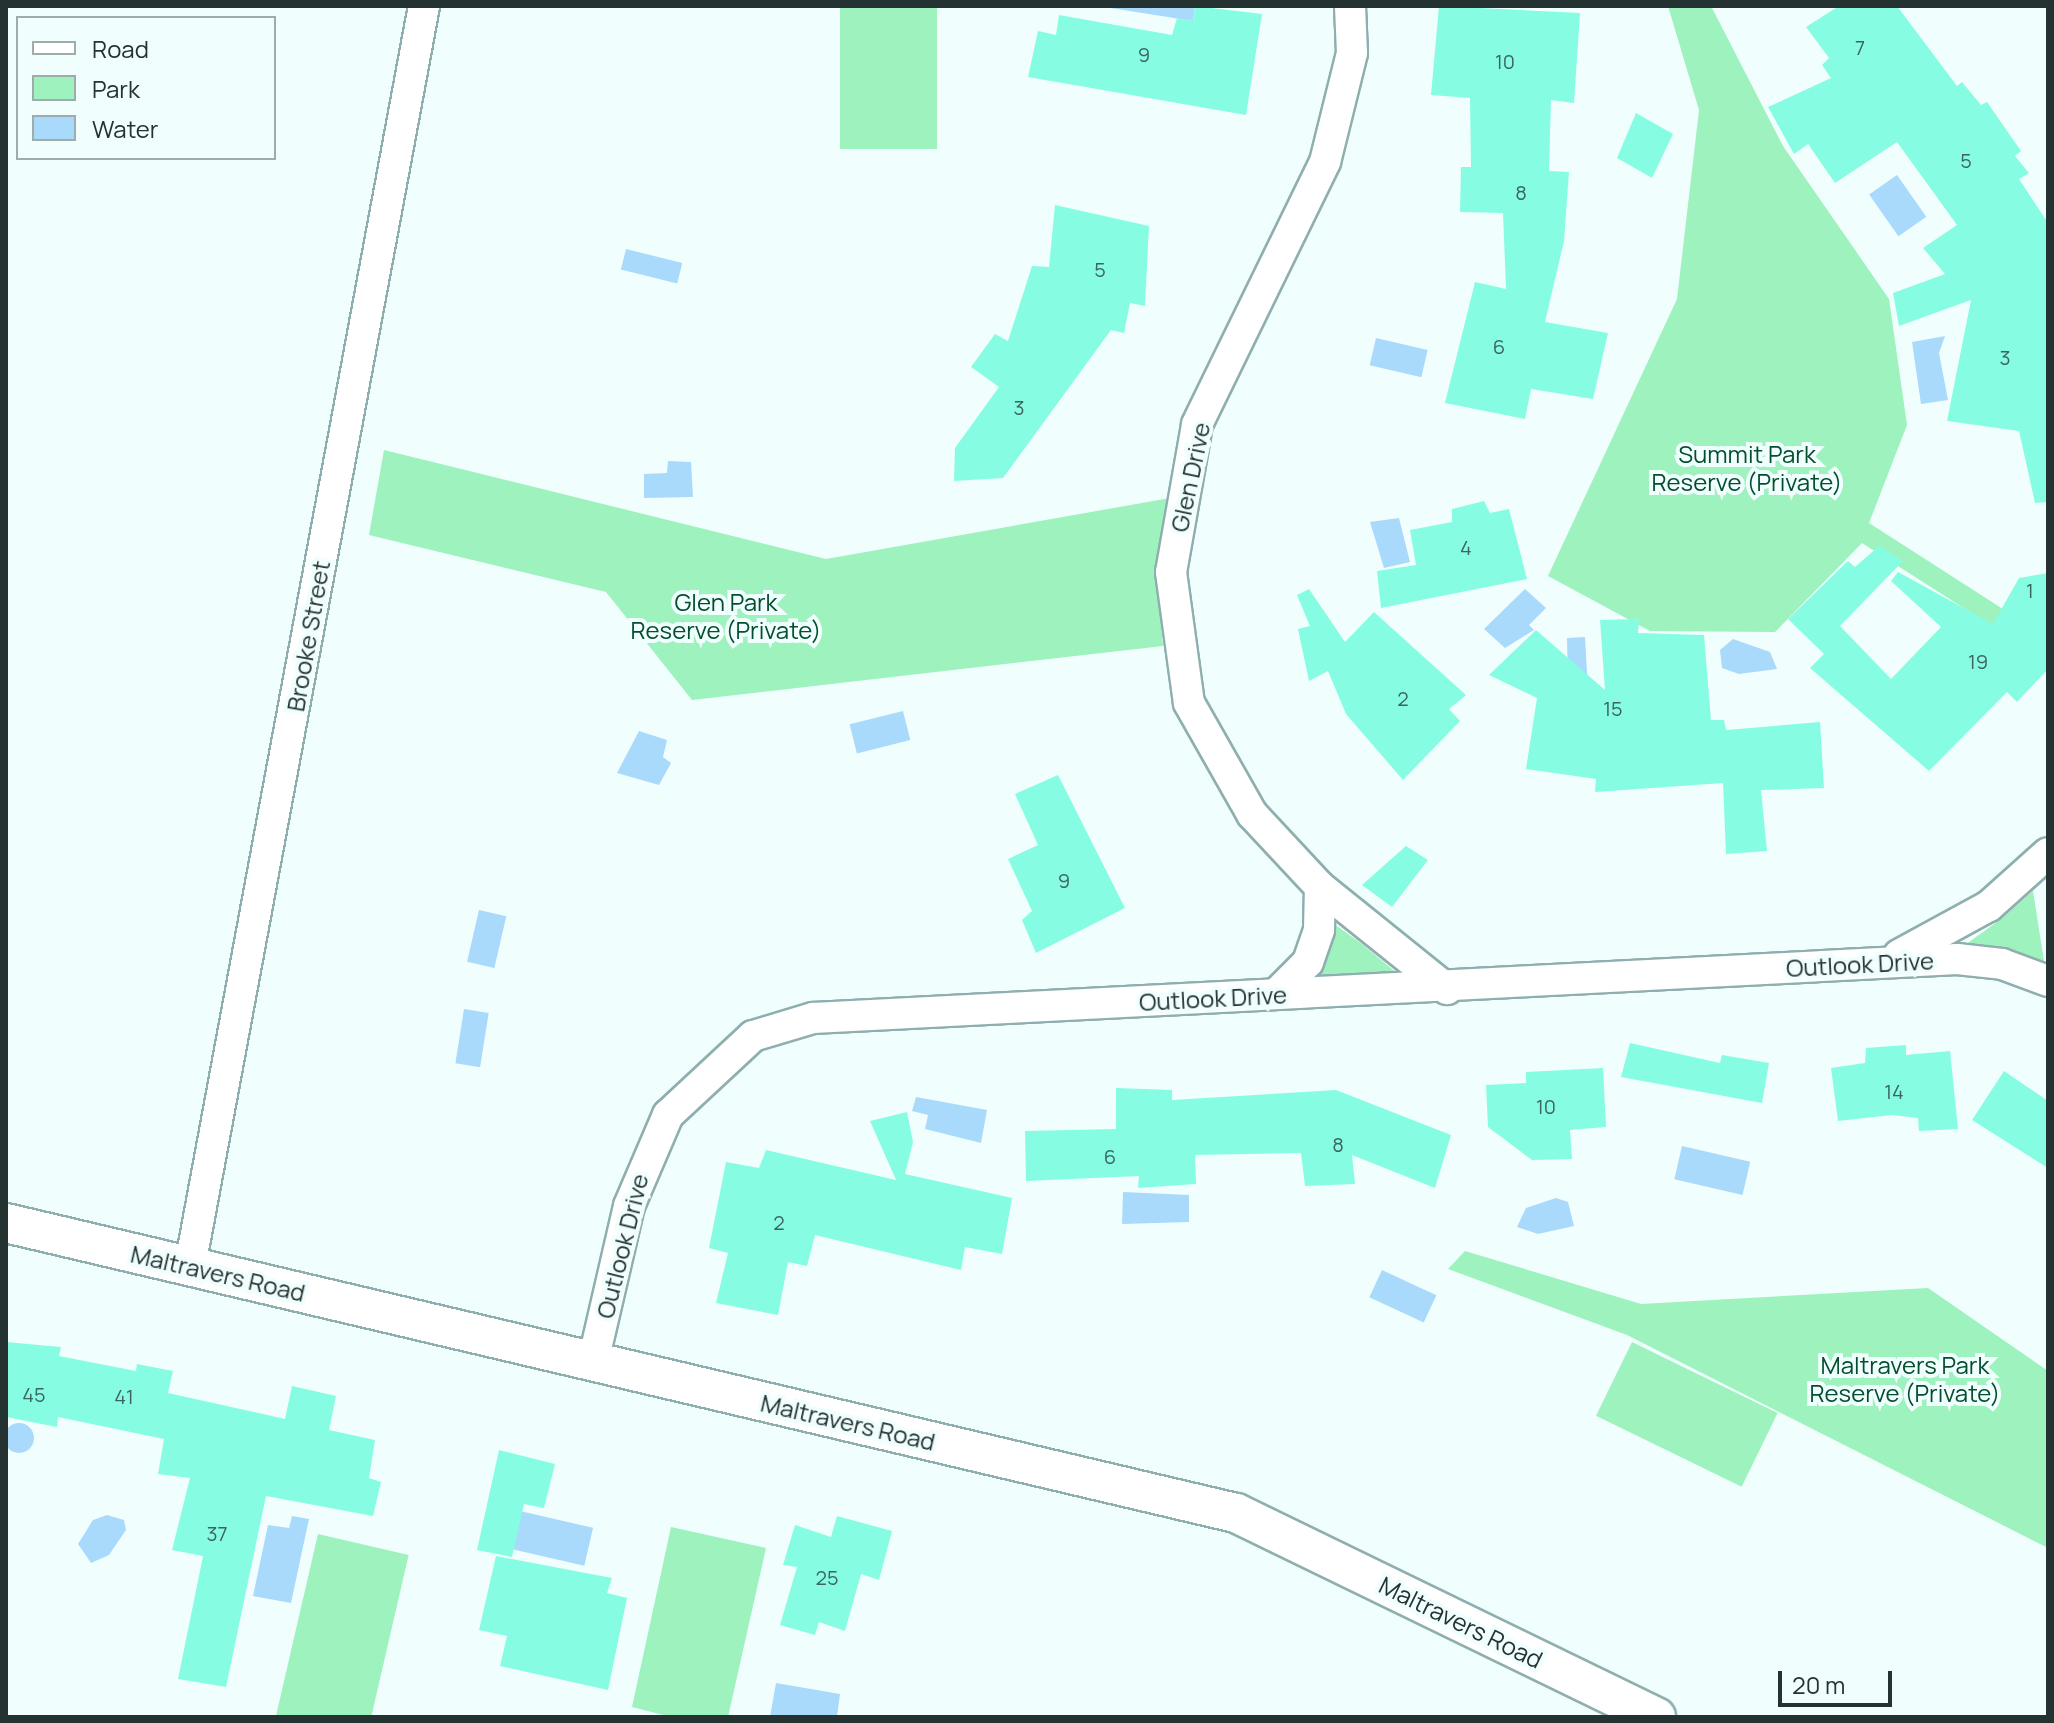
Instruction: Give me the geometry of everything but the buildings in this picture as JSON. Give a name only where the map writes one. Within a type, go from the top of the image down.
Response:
[{"type":"street","name":"Brooke Street","points":[[190,1266],[424,6]]},
{"type":"street","name":"Glen Drive","points":[[1350,6],[1352,53],[1325,162],[1197,425],[1171,572],[1189,703],[1252,814],[1320,887],[1447,989]]},
{"type":"street","points":[[1882,963],[1989,906],[2048,853]]},
{"type":"street","points":[[1276,994],[1308,962],[1319,930],[1320,887]]},
{"type":"street","name":"Outlook Drive","points":[[593,1362],[647,1151],[710,1069],[753,1036],[813,1018],[1276,994],[1447,989],[1882,963],[1987,962],[2048,981]]},
{"type":"street","name":"Maltravers Road","points":[[6,1223],[1236,1513],[1656,1717]]},
{"type":"green space","points":[[840,6],[937,6],[937,149],[840,149]]},
{"type":"green space","name":"Summit Park Reserve (Private)","points":[[1668,6],[1711,6],[1783,146],[1889,299],[1907,425],[1869,523],[2048,638],[2048,662],[1862,543],[1775,632],[1650,631],[1548,576],[1677,299],[1699,110]]},
{"type":"green space","name":"Glen Park Reserve (Private)","points":[[384,450],[826,559],[1170,498],[1157,575],[1163,646],[692,700],[606,592],[369,535]]},
{"type":"green space","points":[[2033,891],[2044,961],[1965,945],[2001,919]]},
{"type":"green space","points":[[1334,924],[1362,944],[1399,975],[1314,981]]},
{"type":"green space","name":"Maltravers Park Reserve (Private)","points":[[1465,1251],[1641,1304],[1928,1288],[2048,1371],[2048,1548],[1627,1335],[1448,1269]]},
{"type":"green space","points":[[1632,1342],[1778,1413],[1742,1487],[1596,1416]]},
{"type":"green space","points":[[671,1527],[766,1548],[728,1717],[671,1717],[632,1707]]},
{"type":"green space","points":[[318,1534],[409,1555],[371,1717],[276,1716]]},
{"type":"water","points":[[1098,6],[1195,6],[1193,21]]},
{"type":"water","points":[[1897,175],[1926,217],[1898,236],[1869,195]]},
{"type":"water","points":[[626,249],[682,263],[677,283],[621,269]]},
{"type":"water","points":[[1945,336],[1939,353],[1948,400],[1921,404],[1912,342]]},
{"type":"water","points":[[1376,338],[1428,350],[1421,377],[1370,365]]},
{"type":"water","points":[[668,461],[691,462],[693,497],[644,498],[644,474],[667,473]]},
{"type":"water","points":[[1399,518],[1410,562],[1384,568],[1370,522]]},
{"type":"water","points":[[1525,589],[1546,608],[1529,625],[1534,630],[1505,648],[1484,629]]},
{"type":"water","points":[[1585,637],[1590,727],[1569,727],[1567,638]]},
{"type":"water","points":[[1733,639],[1770,652],[1777,669],[1739,674],[1722,668],[1720,650]]},
{"type":"water","points":[[903,711],[910,740],[857,753],[850,724]]},
{"type":"water","points":[[639,731],[667,740],[663,757],[671,763],[659,785],[617,773]]},
{"type":"water","points":[[479,910],[506,916],[494,968],[467,962]]},
{"type":"water","points":[[464,1009],[489,1013],[480,1067],[455,1063]]},
{"type":"water","points":[[916,1097],[987,1110],[981,1143],[925,1129],[928,1115],[912,1111]]},
{"type":"water","points":[[1682,1146],[1750,1162],[1743,1195],[1674,1179]]},
{"type":"water","points":[[1123,1192],[1189,1195],[1189,1222],[1122,1224]]},
{"type":"water","points":[[1556,1198],[1568,1202],[1574,1226],[1538,1234],[1517,1227],[1526,1208]]},
{"type":"water","points":[[1382,1270],[1436,1295],[1424,1323],[1369,1297]]},
{"type":"water","points":[[19,1423],[30,1427],[34,1438],[30,1449],[19,1453],[8,1449],[4,1438],[8,1427]]},
{"type":"water","points":[[520,1511],[593,1528],[584,1566],[511,1549]]},
{"type":"water","points":[[107,1515],[124,1520],[126,1530],[109,1555],[91,1563],[78,1544],[93,1520]]},
{"type":"water","points":[[292,1516],[309,1519],[291,1603],[253,1596],[268,1525],[289,1528]]},
{"type":"water","points":[[776,1683],[840,1694],[837,1717],[770,1717]]}]
